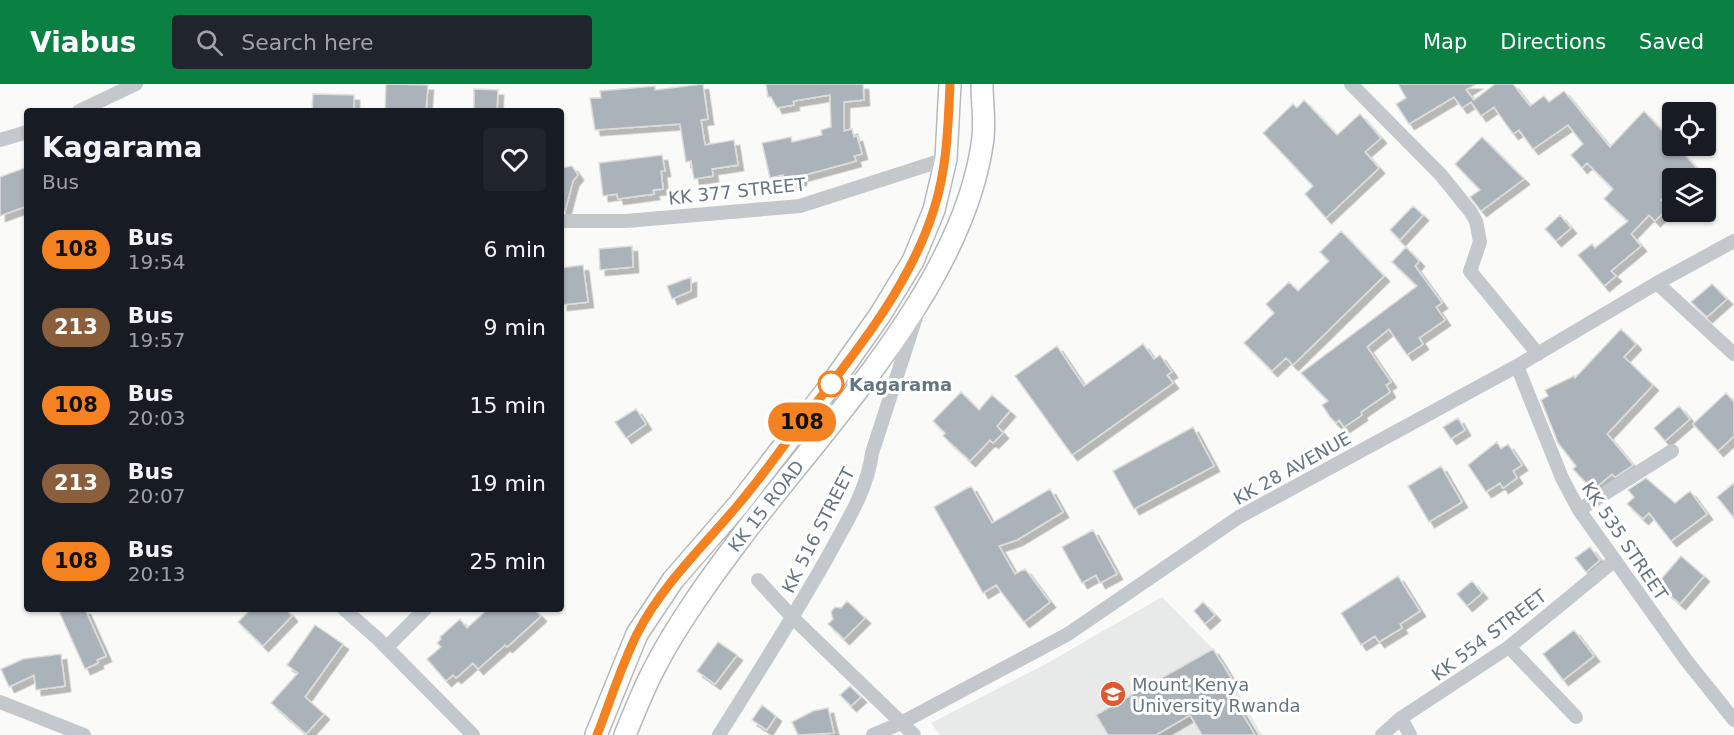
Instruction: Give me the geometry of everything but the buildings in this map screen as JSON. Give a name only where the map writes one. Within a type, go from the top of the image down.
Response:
[{"type":"highway","name":"KK 15 ROAD","points":[[597,735],[637,634],[673,580],[739,504],[880,315],[913,261],[934,210],[946,159],[950,84]]},
{"type":"highway","name":"KK 15 ROAD","points":[[625,735],[654,668],[687,614],[738,541],[886,350],[924,292],[963,220],[974,183],[983,136],[982,84]]},
{"type":"street","points":[[85,108],[136,84]]},
{"type":"street","points":[[1351,84],[1441,175],[1470,211],[1476,221],[1479,242],[1470,271],[1539,354]]},
{"type":"street","points":[[0,140],[24,133]]},
{"type":"street","name":"KK 377 STREET","points":[[564,221],[626,221],[800,206],[946,159]]},
{"type":"street","name":"KK 28 AVENUE","points":[[873,735],[901,723],[1068,634],[1239,517],[1539,354],[1657,283],[1734,241]]},
{"type":"street","points":[[1657,283],[1734,354]]},
{"type":"street","name":"KK 516 STREET","points":[[719,735],[793,618],[858,502],[869,476],[872,453],[924,292]]},
{"type":"street","name":"KK 535 STREET","points":[[1517,366],[1562,478],[1579,510],[1686,660],[1734,720]]},
{"type":"street","points":[[1579,510],[1672,451]]},
{"type":"street","name":"KK 554 STREET","points":[[1382,735],[1401,718],[1509,647],[1615,560]]},
{"type":"street","points":[[758,580],[793,618],[914,735]]},
{"type":"street","points":[[347,612],[387,647],[473,735]]},
{"type":"street","points":[[387,647],[422,612]]},
{"type":"street","points":[[1509,647],[1576,717]]},
{"type":"street","points":[[0,702],[84,735]]},
{"type":"street","points":[[1401,718],[1410,735]]},
{"type":"shaded area","name":"Mount Kenya University Rwanda","points":[[1162,597],[1213,649],[1262,735],[940,735],[931,723],[1044,665]]},
{"type":"bus line","name":"108","points":[[597,735],[637,634],[673,580],[739,504],[830,386],[880,315],[913,261],[934,210],[946,159],[950,84]]},
{"type":"place","name":"Kagarama","points":[[831,384]]},
{"type":"place","name":"Mount Kenya University Rwanda","points":[[1113,694]]}]
